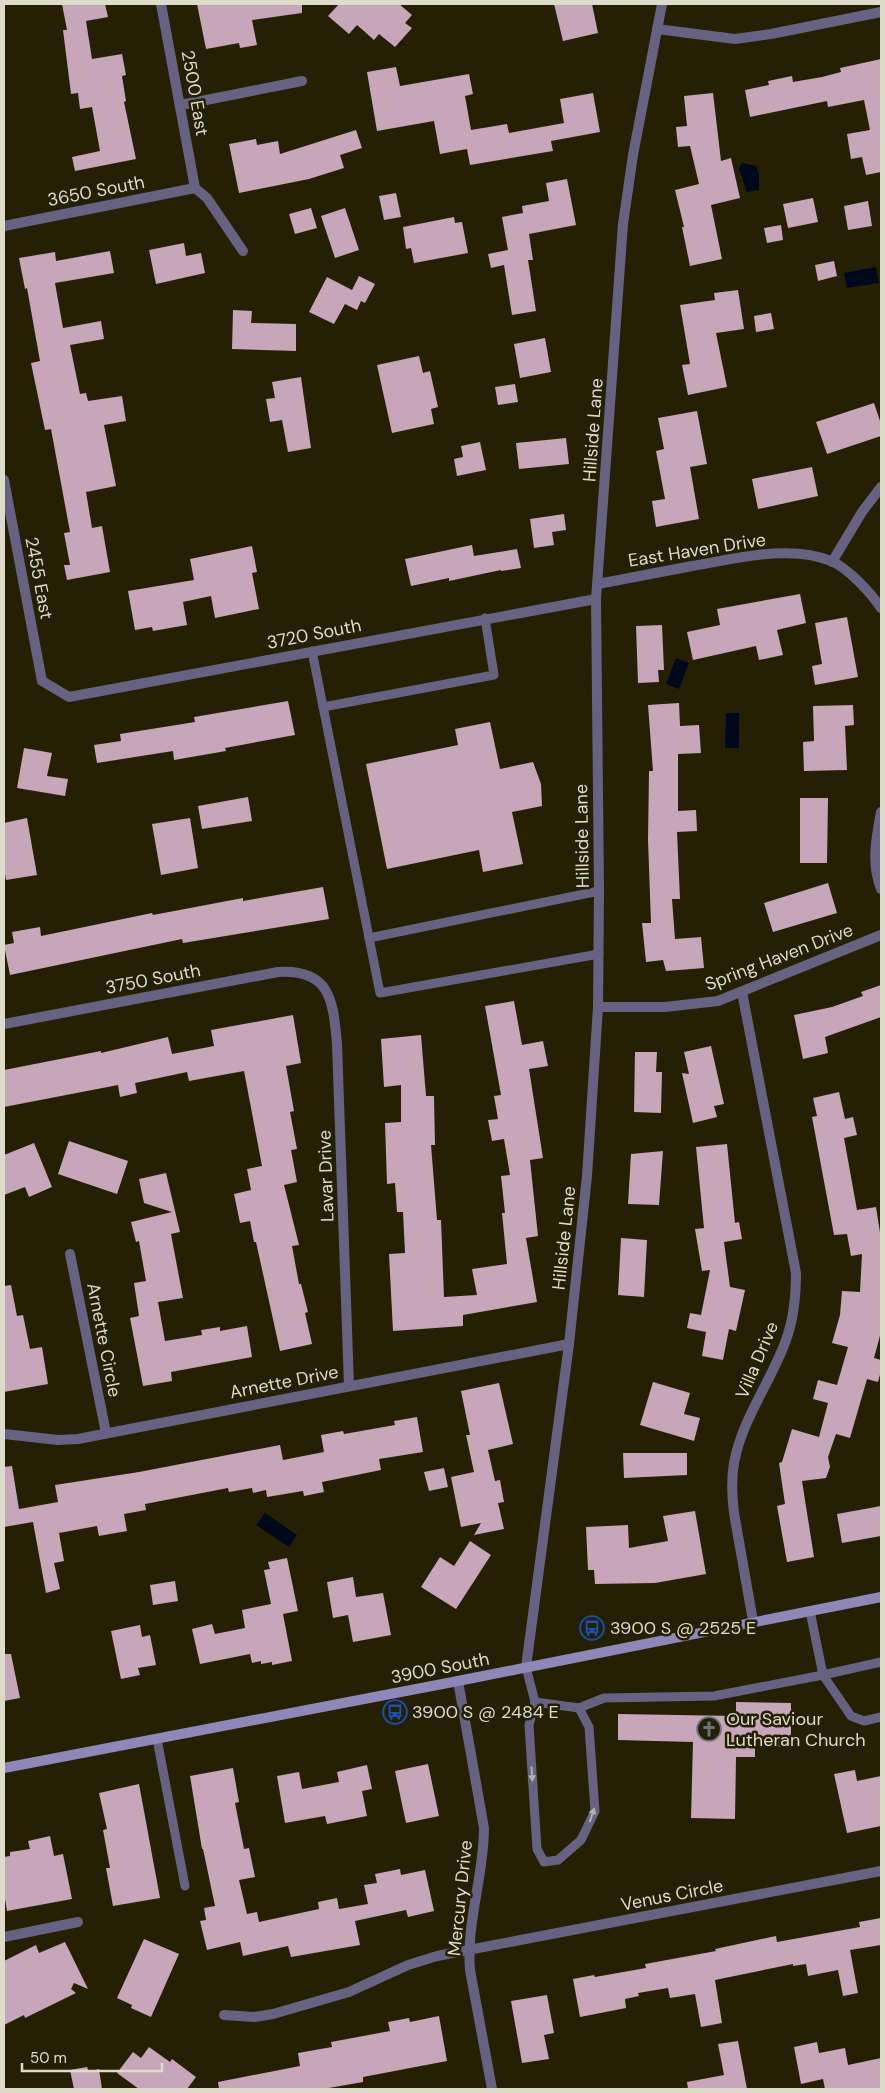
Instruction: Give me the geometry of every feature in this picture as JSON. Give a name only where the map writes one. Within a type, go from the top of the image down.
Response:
[{"type":"main road","name":"3900 South","points":[[4,1768],[881,1597]]},
{"type":"street","name":"2500 East","points":[[161,4],[195,188]]},
{"type":"street","name":"Hillside Lane","points":[[526,1667],[569,1344],[587,1176],[598,1007],[599,954],[596,599],[623,224],[633,155],[662,4]]},
{"type":"street","points":[[657,29],[735,39],[771,34],[881,12]]},
{"type":"street","points":[[181,105],[302,80]]},
{"type":"street","points":[[195,188],[206,198],[243,251]]},
{"type":"street","name":"3650 South","points":[[4,226],[195,188]]},
{"type":"street","name":"2455 East","points":[[4,480],[42,681]]},
{"type":"street","points":[[881,487],[862,512],[832,562],[853,577],[875,599],[881,608]]},
{"type":"street","name":"East Haven Drive","points":[[598,584],[753,555],[783,553],[832,562]]},
{"type":"street","name":"3720 South","points":[[42,681],[69,697],[485,618],[596,599]]},
{"type":"street","points":[[881,812],[874,859],[881,889]]},
{"type":"street","name":"Spring Haven Drive","points":[[598,1007],[665,1008],[718,1001],[881,935]]},
{"type":"street","name":"3750 South","points":[[4,1024],[278,972],[296,971],[308,976]]},
{"type":"street","name":"Lavar Drive","points":[[308,976],[319,982],[327,990],[335,1020],[349,1386]]},
{"type":"street","name":"Villa Drive","points":[[742,992],[796,1273],[795,1307],[786,1341],[743,1432],[733,1465],[733,1505],[753,1621]]},
{"type":"street","name":"Arnette Circle","points":[[70,1254],[106,1433]]},
{"type":"street","name":"Arnette Drive","points":[[4,1434],[58,1440],[78,1439],[569,1344]]},
{"type":"street","name":"Mercury Drive","points":[[458,1681],[484,1828],[484,1847],[470,1926],[468,1950],[492,2089]]},
{"type":"street","name":"Venus Circle","points":[[224,2016],[254,2017],[273,2014],[356,1990],[418,1961],[881,1870]]},
{"type":"street","points":[[4,1937],[78,1922]]},
{"type":"lane","points":[[323,707],[494,674],[485,618]]},
{"type":"lane","points":[[312,651],[380,994],[599,954]]},
{"type":"lane","points":[[369,938],[599,891]]},
{"type":"lane","points":[[810,1611],[823,1675],[851,1716],[864,1721],[881,1717]]},
{"type":"lane","points":[[535,1702],[579,1708],[604,1698],[714,1696],[881,1662]]},
{"type":"lane","points":[[526,1667],[535,1702],[529,1725],[537,1849],[544,1862],[558,1860],[581,1840],[595,1811],[589,1727],[579,1708]]},
{"type":"lane","points":[[157,1739],[185,1886]]},
{"type":"water","points":[[742,163],[756,166],[759,173],[759,190],[747,192],[739,169]]},
{"type":"water","points":[[876,267],[879,283],[847,288],[844,273]]},
{"type":"water","points":[[676,658],[689,663],[679,689],[666,684]]},
{"type":"water","points":[[726,713],[739,713],[739,748],[725,748]]},
{"type":"water","points":[[265,1513],[297,1535],[289,1547],[256,1525]]},
{"type":"building","points":[[62,4],[105,4],[108,17],[86,21],[92,59],[122,54],[126,75],[122,76],[126,101],[124,102],[136,159],[75,171],[72,157],[100,151],[92,107],[80,109],[78,93],[71,94],[63,30],[67,30]]},
{"type":"building","points":[[197,4],[302,4],[302,13],[252,20],[257,45],[240,48],[239,43],[206,49]]},
{"type":"building","points":[[339,4],[399,4],[412,15],[405,23],[412,28],[395,47],[379,34],[374,40],[357,25],[349,34],[328,16]]},
{"type":"building","points":[[554,4],[592,4],[598,33],[563,41]]},
{"type":"building","points":[[881,59],[881,172],[866,175],[862,157],[851,159],[847,134],[870,130],[864,100],[828,107],[827,101],[750,117],[745,90],[769,85],[768,81],[792,76],[793,82],[822,77],[841,72],[840,68]]},
{"type":"building","points":[[396,67],[400,86],[469,74],[473,94],[465,96],[471,130],[507,124],[509,133],[564,123],[560,99],[593,93],[600,132],[551,141],[553,151],[470,165],[467,149],[440,154],[434,121],[377,131],[367,72]]},
{"type":"building","points":[[713,93],[721,161],[731,158],[740,198],[711,205],[722,259],[690,266],[682,227],[684,227],[675,190],[699,184],[690,146],[678,147],[676,127],[687,126],[684,96]]},
{"type":"building","points":[[356,130],[362,148],[340,155],[344,168],[309,179],[239,193],[229,144],[256,139],[257,145],[278,141],[280,154]]},
{"type":"building","points":[[567,179],[576,225],[529,234],[533,260],[528,260],[536,311],[512,315],[504,265],[491,268],[488,254],[508,250],[502,217],[523,213],[522,206],[549,201],[546,183]]},
{"type":"building","points":[[396,193],[401,217],[384,220],[379,196]]},
{"type":"building","points":[[813,198],[818,222],[788,228],[783,204]]},
{"type":"building","points":[[868,201],[872,226],[848,230],[844,206]]},
{"type":"building","points":[[311,208],[317,228],[295,234],[289,214]]},
{"type":"building","points":[[345,208],[359,250],[335,258],[321,216]]},
{"type":"building","points":[[454,217],[455,223],[462,222],[468,253],[414,263],[411,248],[406,249],[403,227]]},
{"type":"building","points":[[781,225],[783,240],[767,243],[764,228]]},
{"type":"building","points":[[184,243],[186,256],[201,253],[205,273],[156,284],[149,250]]},
{"type":"building","points":[[110,251],[114,273],[55,283],[63,328],[101,321],[104,339],[70,345],[80,394],[86,393],[88,401],[122,396],[126,421],[104,425],[116,486],[86,492],[92,528],[102,526],[110,572],[67,580],[64,565],[70,565],[64,533],[70,532],[51,429],[45,430],[31,363],[40,361],[27,288],[25,289],[19,258],[55,252],[56,261]]},
{"type":"building","points":[[834,261],[837,276],[818,281],[815,265]]},
{"type":"building","points":[[359,276],[375,284],[365,303],[361,301],[357,310],[345,304],[334,324],[309,312],[327,277],[352,290]]},
{"type":"building","points":[[738,290],[744,329],[716,333],[727,387],[688,395],[682,365],[690,364],[680,305],[715,300],[714,293]]},
{"type":"building","points":[[233,310],[252,311],[251,323],[296,324],[296,351],[232,349]]},
{"type":"building","points":[[771,313],[774,329],[756,332],[754,316]]},
{"type":"building","points":[[545,338],[551,372],[520,378],[514,344]]},
{"type":"building","points":[[419,356],[423,373],[430,371],[438,407],[431,409],[434,424],[392,433],[377,365]]},
{"type":"building","points":[[301,377],[311,448],[288,452],[282,420],[270,422],[266,399],[275,398],[272,382]]},
{"type":"building","points":[[515,384],[518,402],[498,405],[495,387]]},
{"type":"building","points":[[874,403],[881,424],[881,436],[827,454],[816,422]]},
{"type":"building","points":[[697,411],[707,464],[690,467],[699,519],[656,527],[652,501],[665,499],[656,451],[664,449],[658,418]]},
{"type":"building","points":[[566,438],[569,464],[519,469],[516,443]]},
{"type":"building","points":[[480,442],[486,470],[457,476],[454,459],[463,457],[461,446]]},
{"type":"building","points":[[812,467],[818,496],[758,509],[752,479]]},
{"type":"building","points":[[564,514],[566,530],[552,532],[554,545],[534,548],[530,519]]},
{"type":"building","points":[[472,545],[474,556],[517,549],[521,568],[501,570],[449,581],[449,578],[411,586],[405,559]]},
{"type":"building","points":[[252,546],[257,572],[252,573],[259,609],[215,618],[211,596],[183,602],[187,625],[153,631],[152,627],[135,630],[128,591],[194,580],[190,559]]},
{"type":"building","points":[[800,594],[806,623],[777,630],[783,655],[759,660],[756,646],[693,660],[687,632],[720,625],[717,609]]},
{"type":"building","points":[[847,617],[858,677],[815,685],[812,666],[822,664],[815,623]]},
{"type":"building","points":[[662,625],[664,670],[658,670],[659,682],[638,683],[636,626]]},
{"type":"building","points":[[288,701],[295,735],[225,748],[226,751],[174,760],[173,751],[97,763],[94,745],[121,741],[120,734],[195,722],[194,717]]},
{"type":"building","points":[[679,703],[680,726],[699,725],[701,753],[678,754],[678,811],[696,810],[697,831],[677,832],[680,899],[672,899],[675,939],[701,937],[704,968],[666,971],[663,960],[646,962],[642,923],[651,923],[648,840],[649,771],[653,771],[648,705]]},
{"type":"building","points":[[853,705],[854,725],[845,726],[847,770],[804,771],[803,742],[814,741],[813,706]]},
{"type":"building","points":[[490,722],[500,769],[533,762],[541,784],[542,806],[512,812],[523,864],[483,872],[479,850],[387,869],[366,764],[458,745],[455,729]]},
{"type":"building","points":[[24,748],[52,753],[47,776],[68,779],[65,796],[17,788]]},
{"type":"building","points":[[248,797],[252,821],[202,829],[198,806]]},
{"type":"building","points":[[800,798],[828,798],[827,863],[800,863]]},
{"type":"building","points":[[27,818],[37,875],[6,880],[4,868],[4,823]]},
{"type":"building","points":[[190,818],[198,868],[161,875],[152,824]]},
{"type":"building","points":[[828,883],[837,913],[773,932],[764,903]]},
{"type":"building","points":[[323,887],[329,919],[183,943],[182,939],[10,975],[4,945],[14,943],[12,932],[40,927],[41,936],[152,913],[153,915],[243,898],[243,901]]},
{"type":"building","points":[[881,985],[881,1017],[825,1037],[828,1053],[803,1059],[794,1015],[832,1007],[863,996],[861,992]]},
{"type":"building","points":[[514,1001],[522,1045],[543,1041],[548,1066],[529,1069],[543,1158],[530,1160],[538,1236],[526,1238],[537,1302],[463,1315],[463,1326],[393,1331],[389,1254],[405,1253],[403,1212],[397,1212],[395,1183],[387,1184],[385,1123],[401,1122],[401,1085],[384,1087],[381,1039],[421,1035],[426,1096],[434,1096],[435,1145],[431,1145],[437,1220],[441,1220],[444,1297],[477,1295],[472,1269],[507,1264],[502,1213],[505,1213],[501,1176],[510,1175],[504,1139],[492,1141],[488,1120],[498,1119],[494,1096],[501,1095],[485,1006]]},
{"type":"building","points":[[293,1015],[301,1063],[286,1066],[294,1111],[290,1112],[297,1149],[291,1150],[297,1182],[284,1185],[299,1245],[292,1246],[299,1284],[301,1284],[308,1312],[305,1313],[312,1344],[280,1351],[250,1221],[240,1223],[234,1194],[251,1190],[247,1169],[262,1166],[244,1071],[189,1081],[187,1072],[135,1083],[137,1093],[120,1097],[118,1085],[4,1107],[4,1070],[101,1051],[101,1053],[168,1037],[172,1054],[214,1046],[211,1030]]},
{"type":"building","points":[[711,1046],[724,1104],[714,1106],[717,1117],[693,1123],[682,1073],[689,1074],[684,1052]]},
{"type":"building","points":[[635,1052],[657,1052],[656,1072],[662,1072],[661,1113],[634,1112]]},
{"type":"building","points":[[839,1092],[845,1119],[853,1117],[857,1135],[844,1138],[857,1210],[876,1207],[881,1239],[881,1332],[874,1358],[881,1360],[881,1371],[878,1382],[867,1379],[850,1438],[836,1434],[828,1457],[830,1467],[826,1478],[802,1481],[814,1557],[787,1562],[777,1506],[785,1504],[779,1463],[782,1462],[792,1429],[819,1437],[828,1403],[813,1399],[818,1380],[837,1385],[848,1347],[832,1343],[840,1315],[842,1291],[860,1292],[862,1254],[851,1256],[847,1234],[834,1235],[812,1117],[817,1116],[813,1098]]},
{"type":"building","points":[[69,1141],[128,1161],[117,1194],[58,1174]]},
{"type":"building","points":[[34,1143],[52,1187],[29,1197],[25,1187],[4,1195],[4,1155]]},
{"type":"building","points":[[727,1144],[735,1223],[739,1222],[742,1239],[724,1242],[730,1287],[745,1290],[736,1331],[729,1329],[723,1360],[702,1356],[706,1332],[687,1328],[690,1313],[701,1315],[710,1270],[702,1271],[695,1229],[704,1228],[696,1147]]},
{"type":"building","points":[[663,1151],[659,1205],[628,1204],[631,1154]]},
{"type":"building","points":[[166,1173],[180,1232],[171,1234],[183,1298],[158,1302],[165,1341],[202,1335],[201,1330],[220,1327],[220,1331],[247,1326],[252,1357],[171,1372],[172,1381],[143,1386],[130,1318],[139,1316],[134,1283],[146,1281],[139,1241],[136,1242],[131,1222],[172,1212],[144,1203],[139,1179]]},
{"type":"building","points":[[621,1238],[647,1240],[644,1297],[618,1295]]},
{"type":"building","points":[[11,1285],[17,1316],[23,1315],[30,1349],[42,1347],[48,1384],[4,1392],[4,1286]]},
{"type":"building","points":[[653,1382],[690,1393],[684,1414],[700,1418],[694,1441],[640,1425]]},
{"type":"building","points":[[499,1383],[513,1444],[488,1450],[495,1481],[500,1480],[504,1502],[498,1503],[504,1529],[474,1535],[481,1523],[461,1527],[451,1477],[474,1472],[466,1435],[470,1435],[461,1391]]},
{"type":"building","points":[[417,1417],[423,1452],[379,1459],[381,1470],[322,1482],[324,1492],[304,1496],[303,1491],[267,1497],[266,1490],[253,1493],[252,1488],[229,1492],[228,1488],[145,1504],[146,1510],[124,1514],[127,1531],[99,1536],[97,1526],[59,1533],[64,1561],[54,1563],[60,1589],[46,1593],[33,1522],[4,1527],[4,1467],[12,1466],[19,1509],[58,1502],[55,1485],[139,1472],[280,1445],[283,1460],[324,1452],[321,1435],[343,1431],[344,1434],[395,1425],[394,1421]]},
{"type":"building","points":[[623,1453],[687,1453],[687,1475],[624,1478]]},
{"type":"building","points":[[444,1468],[448,1487],[429,1491],[424,1472]]},
{"type":"building","points":[[881,1506],[881,1536],[842,1543],[837,1514]]},
{"type":"building","points":[[695,1511],[706,1574],[655,1583],[595,1584],[594,1570],[588,1570],[586,1527],[628,1525],[629,1548],[668,1541],[663,1516]]},
{"type":"building","points":[[470,1541],[491,1555],[456,1609],[421,1587],[440,1557],[454,1566]]},
{"type":"building","points":[[287,1558],[298,1611],[283,1614],[292,1661],[272,1665],[272,1662],[261,1664],[261,1661],[252,1663],[250,1654],[200,1664],[192,1629],[212,1624],[215,1634],[245,1628],[242,1610],[271,1604],[264,1570],[270,1569],[268,1562]]},
{"type":"building","points":[[353,1577],[356,1597],[383,1593],[391,1635],[353,1642],[348,1615],[333,1618],[327,1582]]},
{"type":"building","points":[[175,1581],[178,1601],[153,1605],[150,1585]]},
{"type":"building","points":[[140,1625],[142,1637],[150,1635],[156,1665],[138,1668],[140,1675],[121,1679],[111,1631]]},
{"type":"building","points":[[4,1654],[11,1654],[20,1698],[4,1701]]},
{"type":"building","points":[[736,1702],[791,1703],[791,1747],[755,1746],[755,1757],[736,1757],[735,1819],[691,1818],[693,1742],[618,1740],[618,1714],[736,1716]]},
{"type":"building","points":[[428,1764],[439,1816],[406,1823],[395,1771]]},
{"type":"building","points":[[367,1765],[372,1789],[362,1791],[367,1816],[327,1824],[325,1816],[285,1823],[277,1776],[299,1772],[302,1789],[339,1782],[337,1772]]},
{"type":"building","points":[[233,1768],[239,1802],[235,1803],[244,1849],[249,1848],[255,1877],[239,1880],[247,1914],[257,1912],[259,1922],[319,1909],[318,1902],[337,1898],[339,1909],[368,1904],[364,1885],[377,1883],[375,1874],[400,1869],[401,1875],[425,1870],[434,1911],[408,1917],[406,1910],[355,1921],[360,1945],[291,1957],[288,1946],[243,1956],[240,1942],[207,1950],[200,1921],[206,1920],[204,1908],[215,1906],[202,1849],[190,1776]]},
{"type":"building","points":[[855,1770],[857,1781],[881,1776],[881,1826],[847,1833],[834,1774]]},
{"type":"building","points":[[139,1784],[160,1898],[113,1906],[106,1868],[110,1868],[103,1830],[107,1829],[99,1793]]},
{"type":"building","points":[[50,1836],[54,1856],[63,1854],[72,1899],[7,1911],[4,1893],[4,1857],[10,1856],[10,1852],[30,1849],[28,1841]]},
{"type":"building","points":[[881,1918],[881,1945],[850,1950],[858,1993],[843,1996],[838,1970],[808,1976],[806,1964],[793,1966],[793,1964],[715,1980],[722,2023],[701,2027],[695,1994],[670,1998],[668,1988],[638,1993],[639,1996],[625,1999],[626,2008],[580,2017],[573,1979],[646,1968],[645,1964],[716,1951],[715,1949],[776,1936],[777,1942],[860,1927],[859,1922]]},
{"type":"building","points":[[144,1939],[179,1954],[151,2017],[131,2008],[132,2005],[117,1998]]},
{"type":"building","points":[[65,1942],[88,1989],[74,1983],[71,1989],[76,1993],[25,2018],[24,2015],[4,2025],[4,1961],[36,1945],[39,1953]]},
{"type":"building","points":[[547,1995],[554,2033],[544,2035],[549,2059],[522,2063],[511,2001]]},
{"type":"building","points":[[439,2016],[447,2061],[363,2077],[363,2082],[323,2089],[219,2089],[218,2082],[300,2066],[298,2053],[332,2047],[331,2042],[390,2031],[388,2022],[409,2018],[410,2022]]},
{"type":"building","points":[[738,2041],[747,2089],[688,2089],[687,2082],[724,2075],[718,2044]]},
{"type":"building","points":[[817,2042],[819,2053],[845,2048],[848,2065],[881,2058],[881,2089],[825,2089],[823,2079],[801,2084],[794,2047]]},
{"type":"building","points":[[149,2047],[170,2062],[172,2059],[196,2077],[187,2089],[139,2089],[117,2073],[133,2052],[141,2058]]},
{"type":"building","points":[[87,2067],[89,2072],[99,2069],[102,2089],[74,2089],[70,2070]]},
{"type":"place","name":"3900 S @ 2525 E","points":[[592,1628]]},
{"type":"place","name":"3900 S @ 2484 E","points":[[395,1712]]},
{"type":"place","name":"Our Saviour Lutheran Church","points":[[709,1729]]}]
